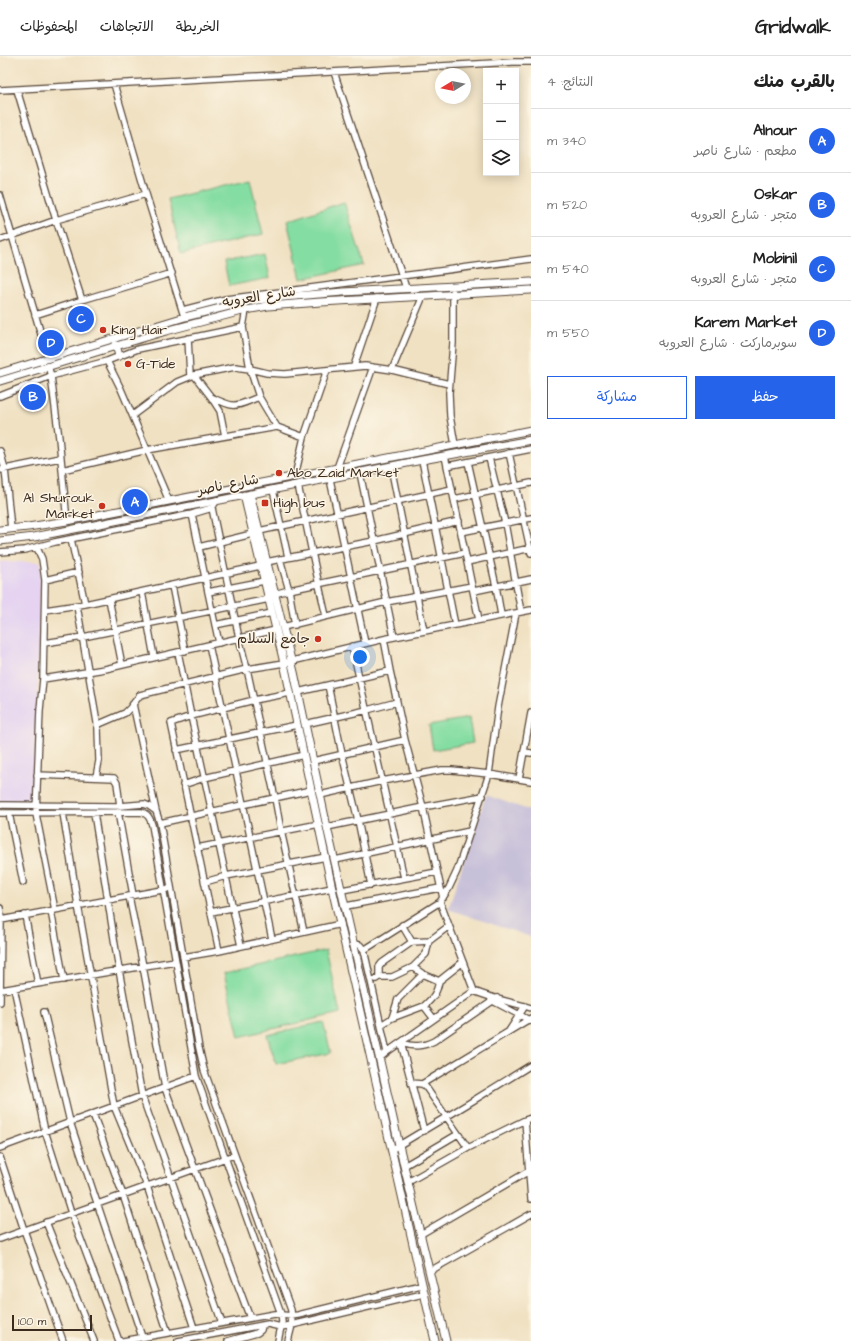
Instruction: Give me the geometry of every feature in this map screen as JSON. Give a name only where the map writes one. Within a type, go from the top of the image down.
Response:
[{"type":"main road","name":"شارع العروبه","points":[[0,373],[164,323],[184,314],[249,301],[354,292],[372,296],[406,288],[531,282]]},
{"type":"main road","name":"شارع العروبه","points":[[0,382],[166,330],[246,310],[298,303],[372,296],[423,296],[531,290]]},
{"type":"main road","points":[[164,323],[166,330]]},
{"type":"main road","points":[[116,346],[119,356]]},
{"type":"main road","name":"شارع ناصر","points":[[0,530],[67,521],[531,430]]},
{"type":"main road","name":"شارع ناصر","points":[[0,541],[34,537],[217,500],[531,440]]},
{"type":"main road","points":[[381,460],[383,468]]},
{"type":"main road","points":[[282,478],[283,488]]},
{"type":"main road","points":[[247,495],[255,533],[288,662],[298,692],[320,796],[404,1166],[446,1341]]},
{"type":"main road","points":[[116,511],[118,520]]},
{"type":"main road","points":[[107,513],[106,518],[108,522]]},
{"type":"main road","points":[[263,564],[264,581],[272,596],[272,613],[280,629]]},
{"type":"main road","points":[[288,662],[290,693],[332,888],[421,1286],[435,1341]]},
{"type":"street","points":[[0,90],[531,62]]},
{"type":"street","points":[[334,72],[406,288]]},
{"type":"street","points":[[114,84],[146,194],[184,314],[226,299],[531,259]]},
{"type":"street","points":[[17,90],[82,300]]},
{"type":"street","points":[[0,240],[56,220],[146,194]]},
{"type":"street","points":[[0,196],[48,358]]},
{"type":"street","points":[[35,315],[172,273]]},
{"type":"street","points":[[353,282],[354,292]]},
{"type":"street","points":[[453,286],[453,343],[449,384],[449,408],[455,445]]},
{"type":"street","points":[[354,366],[372,296]]},
{"type":"street","points":[[392,370],[423,296]]},
{"type":"street","points":[[246,310],[243,327],[250,369],[260,397],[277,427]]},
{"type":"street","points":[[0,396],[51,376],[107,361],[138,349],[243,327]]},
{"type":"street","points":[[188,338],[192,375],[211,397],[220,411],[225,436]]},
{"type":"street","points":[[107,361],[133,415],[169,501]]},
{"type":"street","points":[[48,366],[51,376],[67,521]]},
{"type":"street","points":[[133,415],[177,382],[192,375],[235,367],[277,374],[354,366],[373,367],[392,370],[449,384]]},
{"type":"street","points":[[337,468],[373,367]]},
{"type":"street","points":[[295,476],[304,437],[327,370]]},
{"type":"street","points":[[211,397],[230,406],[235,406],[260,397]]},
{"type":"street","points":[[62,470],[147,450],[277,427],[304,437]]},
{"type":"street","points":[[447,466],[531,450]]},
{"type":"street","points":[[0,451],[11,529]]},
{"type":"street","points":[[468,562],[531,550],[509,454]]},
{"type":"street","points":[[445,456],[479,620]]},
{"type":"street","points":[[3,469],[60,458]]},
{"type":"street","points":[[364,950],[441,900],[457,872],[489,774],[498,707],[519,613],[516,582],[505,523],[489,458]]},
{"type":"street","points":[[422,460],[455,625]]},
{"type":"street","points":[[468,462],[496,586],[501,615]]},
{"type":"street","points":[[391,467],[424,631]]},
{"type":"street","points":[[328,470],[336,514],[365,643]]},
{"type":"street","points":[[360,473],[394,637]]},
{"type":"street","points":[[454,499],[531,483]]},
{"type":"street","points":[[298,485],[326,616]]},
{"type":"street","points":[[200,547],[282,525],[306,522],[428,493],[452,489]]},
{"type":"street","points":[[273,490],[288,557]]},
{"type":"street","points":[[0,552],[37,548],[48,544],[192,514],[212,508],[217,500]]},
{"type":"street","points":[[212,508],[232,607],[254,700],[281,831],[304,932]]},
{"type":"street","points":[[192,514],[219,643]]},
{"type":"street","points":[[461,532],[531,518]]},
{"type":"street","points":[[45,610],[77,606],[172,586],[288,557],[374,541],[458,521]]},
{"type":"street","points":[[71,539],[85,604]]},
{"type":"street","points":[[37,548],[42,559],[45,580],[45,610],[43,679],[35,804],[64,980]]},
{"type":"street","points":[[44,643],[83,637],[232,607],[289,590],[465,552]]},
{"type":"street","points":[[280,559],[289,590],[294,625]]},
{"type":"street","points":[[45,580],[79,572]]},
{"type":"street","points":[[43,679],[89,672],[185,651],[386,602],[448,590],[496,586],[531,579]]},
{"type":"street","points":[[208,592],[264,581]]},
{"type":"street","points":[[172,586],[185,651]]},
{"type":"street","points":[[142,592],[154,657]]},
{"type":"street","points":[[109,599],[122,665]]},
{"type":"street","points":[[77,606],[97,725],[99,755],[96,777]]},
{"type":"street","points":[[97,725],[125,713],[140,695],[216,676],[288,662],[365,643],[531,610]]},
{"type":"street","points":[[215,625],[272,613]]},
{"type":"street","points":[[384,639],[405,740],[423,807],[437,872],[441,900],[449,926],[474,991],[493,999],[528,1007]]},
{"type":"street","points":[[209,645],[272,939]]},
{"type":"street","points":[[352,646],[404,878]]},
{"type":"street","points":[[178,652],[241,946]]},
{"type":"street","points":[[298,692],[390,671]]},
{"type":"street","points":[[328,685],[371,885]]},
{"type":"street","points":[[219,951],[171,723],[191,716],[254,700],[290,693]]},
{"type":"street","points":[[305,724],[397,702]]},
{"type":"street","points":[[133,704],[156,811],[160,823],[199,1048],[208,1083],[289,1305],[292,1325],[288,1341]]},
{"type":"street","points":[[519,779],[531,716]]},
{"type":"street","points":[[176,750],[297,725]]},
{"type":"street","points":[[313,761],[405,740]]},
{"type":"street","points":[[524,752],[531,753]]},
{"type":"street","points":[[183,785],[204,778],[304,756]]},
{"type":"street","points":[[320,796],[382,781],[448,770],[489,774],[531,781]]},
{"type":"street","points":[[37,775],[115,779],[120,806]]},
{"type":"street","points":[[160,823],[311,790]]},
{"type":"street","points":[[327,827],[483,796]]},
{"type":"street","points":[[0,805],[147,805],[156,811]]},
{"type":"street","points":[[118,812],[131,896],[165,1088],[250,1318]]},
{"type":"street","points":[[0,819],[0,813],[36,814],[118,812],[141,812],[148,815],[150,818],[196,1076],[281,1314],[281,1326],[278,1341]]},
{"type":"street","points":[[63,813],[114,1106],[147,1186],[194,1328]]},
{"type":"street","points":[[94,813],[118,970],[142,1096],[222,1323]]},
{"type":"street","points":[[9,814],[23,882]]},
{"type":"street","points":[[197,848],[319,824]]},
{"type":"street","points":[[335,860],[365,855],[470,831]]},
{"type":"street","points":[[205,882],[226,876],[326,857]]},
{"type":"street","points":[[342,890],[437,872]]},
{"type":"street","points":[[211,912],[332,888]]},
{"type":"street","points":[[346,906],[440,888]]},
{"type":"street","points":[[1,920],[171,889]]},
{"type":"street","points":[[0,908],[0,1002]]},
{"type":"street","points":[[25,915],[38,984]]},
{"type":"street","points":[[183,957],[219,951],[341,924]]},
{"type":"street","points":[[402,925],[412,942]]},
{"type":"street","points":[[371,983],[379,978],[392,977],[413,967],[426,954],[429,941],[449,926]]},
{"type":"street","points":[[379,978],[379,967],[382,963],[412,942],[420,940],[429,941]]},
{"type":"street","points":[[354,944],[360,945],[364,950],[387,1052]]},
{"type":"street","points":[[1,990],[175,960]]},
{"type":"street","points":[[381,1025],[392,1018],[424,1006],[434,997],[438,990],[439,981],[463,962]]},
{"type":"street","points":[[413,967],[423,974],[439,981]]},
{"type":"street","points":[[392,1018],[398,999],[423,974]]},
{"type":"street","points":[[14,988],[44,1132],[71,1213],[119,1341]]},
{"type":"street","points":[[380,1058],[474,991]]},
{"type":"street","points":[[493,999],[519,1016],[530,1020]]},
{"type":"street","points":[[401,1042],[414,1046],[423,1045],[434,1041],[493,999]]},
{"type":"street","points":[[424,1006],[434,1019]]},
{"type":"street","points":[[509,1031],[519,1016],[528,1007]]},
{"type":"street","points":[[44,1012],[70,1122],[142,1337]]},
{"type":"street","points":[[411,1083],[422,1084],[509,1031],[530,1020]]},
{"type":"street","points":[[186,1026],[195,1024]]},
{"type":"street","points":[[401,1042],[424,1131]]},
{"type":"street","points":[[391,1150],[531,1065]]},
{"type":"street","points":[[0,1148],[196,1076]]},
{"type":"street","points":[[422,1084],[428,1090],[468,1148]]},
{"type":"street","points":[[93,1114],[123,1195],[168,1333]]},
{"type":"street","points":[[408,1182],[468,1148],[531,1118]]},
{"type":"street","points":[[525,1120],[531,1199]]},
{"type":"street","points":[[404,1166],[458,1134]]},
{"type":"street","points":[[0,1239],[234,1155]]},
{"type":"street","points":[[0,1157],[63,1341]]},
{"type":"street","points":[[421,1234],[529,1171]]},
{"type":"street","points":[[430,1271],[531,1214]]},
{"type":"street","points":[[46,1222],[94,1341]]},
{"type":"street","points":[[123,1341],[250,1318],[281,1314],[291,1316],[421,1286]]},
{"type":"street","points":[[178,1341],[262,1325],[292,1325],[423,1294]]},
{"type":"street","points":[[252,1341],[260,1331],[262,1325]]},
{"type":"street","points":[[228,1341],[257,1333]]},
{"type":"shaded area","points":[[0,562],[41,562],[35,802],[0,802]]},
{"type":"shaded area","points":[[486,795],[531,811],[531,937],[448,909]]},
{"type":"green space","points":[[250,179],[263,234],[181,254],[168,199]]},
{"type":"green space","points":[[344,202],[364,265],[301,279],[287,221]]},
{"type":"green space","points":[[265,254],[270,278],[229,286],[224,262]]},
{"type":"green space","points":[[469,718],[473,743],[433,750],[429,725]]},
{"type":"green space","points":[[326,950],[340,1013],[239,1037],[224,973]]},
{"type":"green space","points":[[323,1022],[331,1053],[276,1064],[267,1035]]},
{"type":"place","name":"Mobinil","points":[[81,319]]},
{"type":"place","name":"King Hair","points":[[103,330]]},
{"type":"place","name":"Karem Market","points":[[51,343]]},
{"type":"place","name":"G-Tide","points":[[128,364]]},
{"type":"place","name":"Oskar","points":[[33,397]]},
{"type":"place","name":"Abo Zaid Market","points":[[279,473]]},
{"type":"place","name":"Alnour","points":[[135,502]]},
{"type":"place","name":"High bus","points":[[265,503]]},
{"type":"place","name":"Al Shurouk Market","points":[[102,506]]},
{"type":"place","name":"جامع السلام","points":[[318,639]]}]
